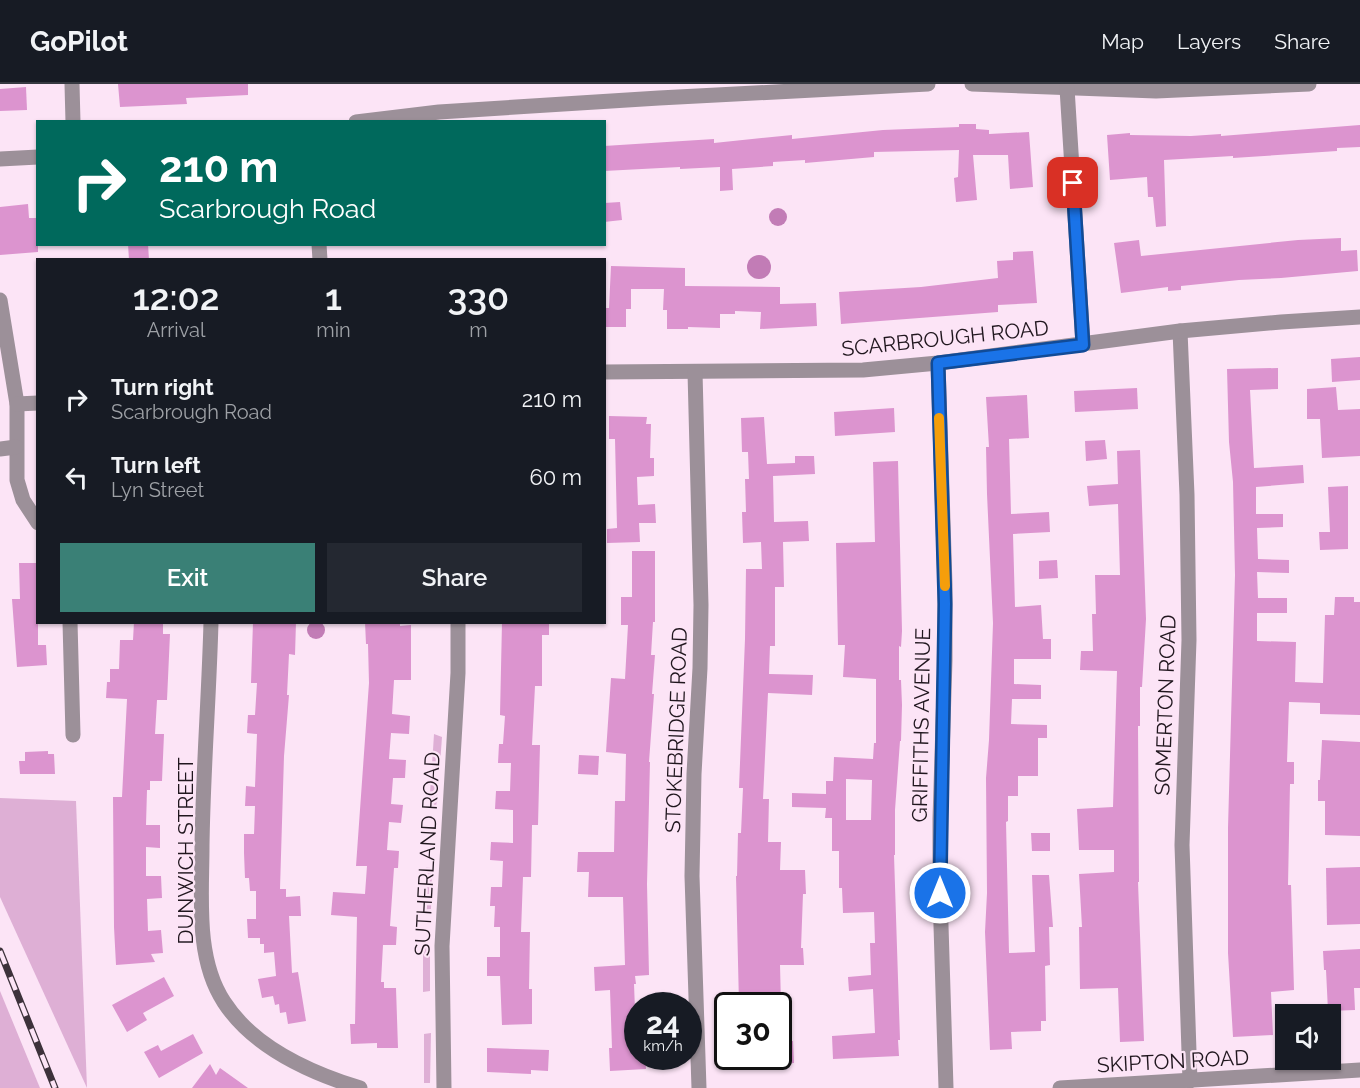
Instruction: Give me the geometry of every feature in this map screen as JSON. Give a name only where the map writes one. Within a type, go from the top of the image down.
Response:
[{"type":"street","points":[[72,84],[74,120]]},
{"type":"street","points":[[373,120],[659,91],[928,84]]},
{"type":"street","points":[[972,84],[1156,91],[1309,84]]},
{"type":"street","points":[[1067,88],[1083,345]]},
{"type":"street","points":[[0,159],[36,157]]},
{"type":"street","points":[[0,300],[17,404],[18,480],[23,500],[36,521]]},
{"type":"street","name":"SCARBROUGH ROAD","points":[[606,372],[863,370],[938,363],[1180,332],[1360,317]]},
{"type":"street","name":"SOMERTON ROAD","points":[[1180,332],[1187,495],[1189,618],[1182,845],[1190,1081]]},
{"type":"street","name":"GRIFFITHS AVENUE","points":[[938,363],[945,596],[940,893],[946,1088]]},
{"type":"street","name":"STOKEBRIDGE ROAD","points":[[695,372],[701,605],[692,876],[699,1088]]},
{"type":"street","points":[[17,404],[36,403]]},
{"type":"street","points":[[0,449],[16,447]]},
{"type":"street","points":[[70,624],[73,735]]},
{"type":"street","name":"DUNWICH STREET","points":[[211,624],[202,895],[205,948],[214,984],[236,1018],[255,1036],[278,1052],[360,1088]]},
{"type":"street","name":"SUTHERLAND ROAD","points":[[444,1088],[442,935],[458,673],[458,624]]},
{"type":"street","name":"SKIPTON ROAD","points":[[1060,1088],[1360,1070]]},
{"type":"shaded area","points":[[778,208],[784,211],[787,217],[784,223],[778,226],[772,223],[769,217],[772,211]]},
{"type":"shaded area","points":[[759,255],[767,259],[771,267],[767,275],[759,279],[751,275],[747,267],[751,259]]},
{"type":"shaded area","points":[[310,624],[322,624],[324,627],[322,636],[316,639],[310,636],[307,630]]},
{"type":"shaded area","points":[[434,734],[442,737],[440,764],[432,765]]},
{"type":"shaded area","points":[[431,778],[439,780],[436,808],[429,809]]},
{"type":"shaded area","points":[[0,798],[76,801],[87,1088],[0,897]]},
{"type":"shaded area","points":[[426,867],[432,868],[431,909],[424,910]]},
{"type":"shaded area","points":[[423,944],[430,945],[430,991],[423,992]]},
{"type":"shaded area","points":[[0,991],[40,1088],[0,1088]]},
{"type":"shaded area","points":[[431,1033],[430,1083],[424,1083],[424,1034]]},
{"type":"building","points":[[118,84],[248,84],[248,95],[186,98],[187,104],[120,107]]},
{"type":"building","points":[[26,87],[27,110],[0,111],[0,89]]},
{"type":"building","points":[[959,124],[976,124],[976,129],[989,130],[989,134],[1029,132],[1033,187],[1010,189],[1008,155],[973,155],[977,200],[956,202],[954,178],[958,177],[959,150],[874,152],[874,157],[805,163],[805,160],[773,162],[773,166],[732,169],[733,190],[720,191],[720,167],[606,171],[606,146],[714,139],[714,143],[792,135],[792,139],[883,130],[959,127]]},
{"type":"building","points":[[1360,125],[1360,147],[1337,148],[1337,151],[1233,158],[1233,156],[1164,160],[1166,226],[1156,227],[1153,197],[1148,197],[1147,177],[1110,180],[1107,135],[1130,133],[1130,135],[1191,136],[1221,134],[1221,136]]},
{"type":"building","points":[[620,202],[622,220],[606,222],[606,203]]},
{"type":"building","points":[[28,204],[29,218],[36,218],[38,252],[0,255],[0,207]]},
{"type":"building","points":[[1341,238],[1341,251],[1357,250],[1358,271],[1181,286],[1181,290],[1168,291],[1168,287],[1121,293],[1114,243],[1139,240],[1141,256],[1298,240]]},
{"type":"building","points":[[128,246],[148,246],[149,258],[129,258]]},
{"type":"building","points":[[1033,251],[1037,303],[998,305],[998,312],[841,324],[839,292],[921,287],[998,278],[997,261],[1013,260],[1013,252]]},
{"type":"building","points":[[611,266],[685,268],[685,286],[780,287],[780,304],[816,303],[817,326],[760,329],[761,312],[735,311],[735,314],[720,314],[720,328],[667,329],[667,310],[663,310],[664,289],[631,289],[631,309],[626,309],[626,327],[606,327],[606,308],[609,308]]},
{"type":"building","points":[[1360,357],[1360,380],[1332,382],[1331,359]]},
{"type":"building","points":[[1278,368],[1278,389],[1250,390],[1254,468],[1303,465],[1304,483],[1256,487],[1256,514],[1283,514],[1283,527],[1257,528],[1258,559],[1289,560],[1289,573],[1257,572],[1258,598],[1287,598],[1287,613],[1257,613],[1257,641],[1296,642],[1295,682],[1323,683],[1325,615],[1334,615],[1335,597],[1354,597],[1354,602],[1360,602],[1360,715],[1320,714],[1320,703],[1289,702],[1287,762],[1294,762],[1294,784],[1290,784],[1288,885],[1291,885],[1294,990],[1271,992],[1273,1035],[1233,1037],[1228,953],[1228,828],[1235,575],[1227,369]]},
{"type":"building","points":[[1336,387],[1338,410],[1360,409],[1360,456],[1322,458],[1320,419],[1307,419],[1307,389]]},
{"type":"building","points":[[1137,388],[1138,409],[1075,412],[1074,391]]},
{"type":"building","points":[[1027,395],[1029,438],[1009,439],[1011,514],[1049,512],[1050,532],[1013,534],[1015,607],[1041,605],[1043,639],[1051,639],[1051,659],[1014,659],[1014,684],[1041,685],[1041,699],[1012,699],[1011,724],[1047,725],[1047,738],[1038,738],[1038,776],[1018,776],[1018,796],[1008,796],[1008,821],[1006,822],[1009,953],[1035,952],[1032,875],[1049,875],[1053,927],[1049,927],[1050,965],[1045,966],[1046,1021],[1041,1021],[1041,1031],[1011,1032],[1012,1049],[990,1050],[985,932],[986,778],[993,623],[987,494],[986,447],[989,447],[986,397]]},
{"type":"building","points":[[894,408],[895,432],[835,436],[834,412]]},
{"type":"building","points":[[609,416],[647,417],[646,424],[651,424],[650,458],[654,458],[654,476],[637,477],[638,505],[655,504],[656,523],[639,523],[640,542],[607,543],[607,529],[617,528],[615,439],[609,439]]},
{"type":"building","points":[[764,417],[767,464],[795,463],[795,456],[814,456],[815,474],[773,476],[774,522],[808,521],[809,541],[783,542],[784,587],[775,587],[775,646],[770,646],[769,674],[813,675],[812,695],[768,693],[763,799],[769,799],[768,842],[781,842],[780,870],[805,870],[806,894],[803,894],[801,948],[803,948],[804,965],[780,965],[781,992],[739,992],[736,876],[743,788],[739,788],[746,569],[762,569],[761,542],[743,543],[742,512],[746,512],[745,479],[749,479],[748,452],[742,452],[741,418]]},
{"type":"building","points":[[1105,440],[1107,459],[1086,461],[1085,441]]},
{"type":"building","points":[[1140,450],[1146,619],[1142,687],[1140,687],[1140,726],[1138,726],[1138,882],[1144,1041],[1120,1042],[1118,988],[1080,989],[1079,927],[1082,927],[1079,874],[1114,872],[1114,850],[1079,850],[1077,809],[1113,807],[1117,671],[1080,670],[1081,651],[1093,651],[1092,614],[1096,614],[1095,575],[1120,575],[1118,504],[1089,506],[1087,486],[1118,484],[1117,451]]},
{"type":"building","points":[[898,461],[902,631],[901,647],[899,646],[899,680],[901,680],[902,705],[894,855],[899,1056],[833,1059],[832,1036],[875,1033],[873,989],[849,991],[848,977],[871,975],[870,943],[875,943],[874,912],[843,913],[842,888],[839,888],[839,851],[832,851],[832,818],[825,818],[826,808],[792,807],[792,793],[826,794],[826,781],[833,781],[834,757],[873,759],[874,743],[876,743],[876,679],[843,677],[845,645],[838,645],[836,543],[875,542],[873,462]],"holes":[[[846,779],[872,780],[871,820],[846,820]]]},
{"type":"building","points":[[1348,486],[1348,549],[1320,550],[1319,532],[1330,532],[1328,487]]},
{"type":"building","points":[[632,551],[655,551],[655,622],[653,622],[651,655],[655,655],[649,762],[647,884],[649,975],[635,976],[634,992],[624,992],[624,1070],[628,1070],[610,1071],[609,1048],[612,1048],[610,990],[595,991],[594,967],[625,965],[623,897],[588,897],[589,872],[577,872],[578,852],[614,852],[615,801],[625,801],[626,754],[606,752],[611,678],[625,679],[628,625],[621,625],[621,597],[632,597]]},
{"type":"building","points":[[1057,560],[1058,578],[1039,579],[1039,561]]},
{"type":"building","points":[[19,563],[36,563],[38,645],[46,645],[47,665],[17,667],[12,599],[20,599]]},
{"type":"building","points":[[134,624],[163,624],[163,634],[170,634],[167,700],[157,700],[155,734],[164,734],[162,781],[150,781],[150,790],[147,790],[146,825],[160,825],[160,848],[146,847],[146,876],[161,876],[162,898],[147,899],[148,931],[161,930],[163,953],[151,954],[155,962],[116,965],[113,797],[122,797],[127,699],[106,698],[110,669],[119,669],[120,640],[133,640]]},
{"type":"building","points":[[253,624],[296,624],[295,655],[289,654],[280,889],[286,889],[286,897],[300,896],[301,916],[289,916],[292,973],[298,972],[306,1021],[288,1024],[286,1012],[280,1013],[279,1004],[275,1005],[273,996],[262,998],[258,979],[276,976],[274,952],[264,953],[264,944],[260,944],[260,938],[248,938],[247,919],[256,919],[256,891],[250,891],[249,878],[245,878],[244,853],[244,834],[254,834],[255,806],[245,806],[246,786],[255,787],[257,734],[247,733],[248,715],[255,715],[257,683],[251,683]]},
{"type":"building","points":[[365,624],[411,625],[411,680],[394,680],[392,714],[410,716],[409,734],[391,733],[389,759],[406,760],[405,778],[393,778],[391,804],[403,805],[401,823],[389,822],[387,850],[399,851],[398,868],[394,868],[390,926],[397,927],[396,945],[383,945],[381,982],[384,982],[384,988],[396,988],[398,1048],[377,1048],[377,1043],[351,1044],[350,1024],[355,1024],[357,917],[331,915],[333,892],[365,894],[367,866],[356,866],[369,683],[368,644],[366,644]]},
{"type":"building","points":[[502,624],[549,624],[549,635],[542,635],[542,686],[535,686],[532,745],[540,745],[538,825],[532,825],[531,877],[523,877],[521,932],[530,932],[529,989],[532,989],[532,1024],[502,1025],[500,976],[487,976],[487,957],[500,957],[500,927],[494,927],[495,906],[490,906],[491,887],[502,887],[503,861],[490,860],[491,842],[513,843],[513,810],[495,809],[496,791],[510,791],[511,763],[498,763],[499,744],[503,744],[505,716],[500,715]]},
{"type":"building","points":[[1322,740],[1360,742],[1360,836],[1325,835],[1325,801],[1318,801]]},
{"type":"building","points":[[48,751],[48,754],[54,754],[55,774],[20,774],[19,761],[25,761],[25,752]]},
{"type":"building","points":[[579,755],[599,756],[598,775],[578,774]]},
{"type":"building","points":[[1031,833],[1050,833],[1050,851],[1032,851]]},
{"type":"building","points":[[1360,867],[1360,924],[1327,925],[1326,868]]},
{"type":"building","points":[[1360,949],[1360,988],[1354,988],[1355,1010],[1341,1011],[1341,1004],[1328,1004],[1323,951]]},
{"type":"building","points":[[164,977],[174,996],[143,1013],[147,1020],[127,1032],[112,1005]]},
{"type":"building","points":[[193,1034],[203,1053],[159,1078],[144,1052],[158,1045],[161,1051]]},
{"type":"building","points":[[792,1041],[794,1063],[792,1063]]},
{"type":"building","points":[[487,1048],[549,1050],[548,1071],[531,1070],[531,1074],[487,1072]]},
{"type":"building","points":[[210,1064],[216,1075],[220,1068],[248,1088],[192,1088]]},
{"type":"railway","points":[[0,951],[55,1088]]},
{"type":"slow traffic","points":[[939,418],[945,586]]},
{"type":"route","points":[[940,893],[945,604],[938,363],[1083,345],[1073,183]]}]
